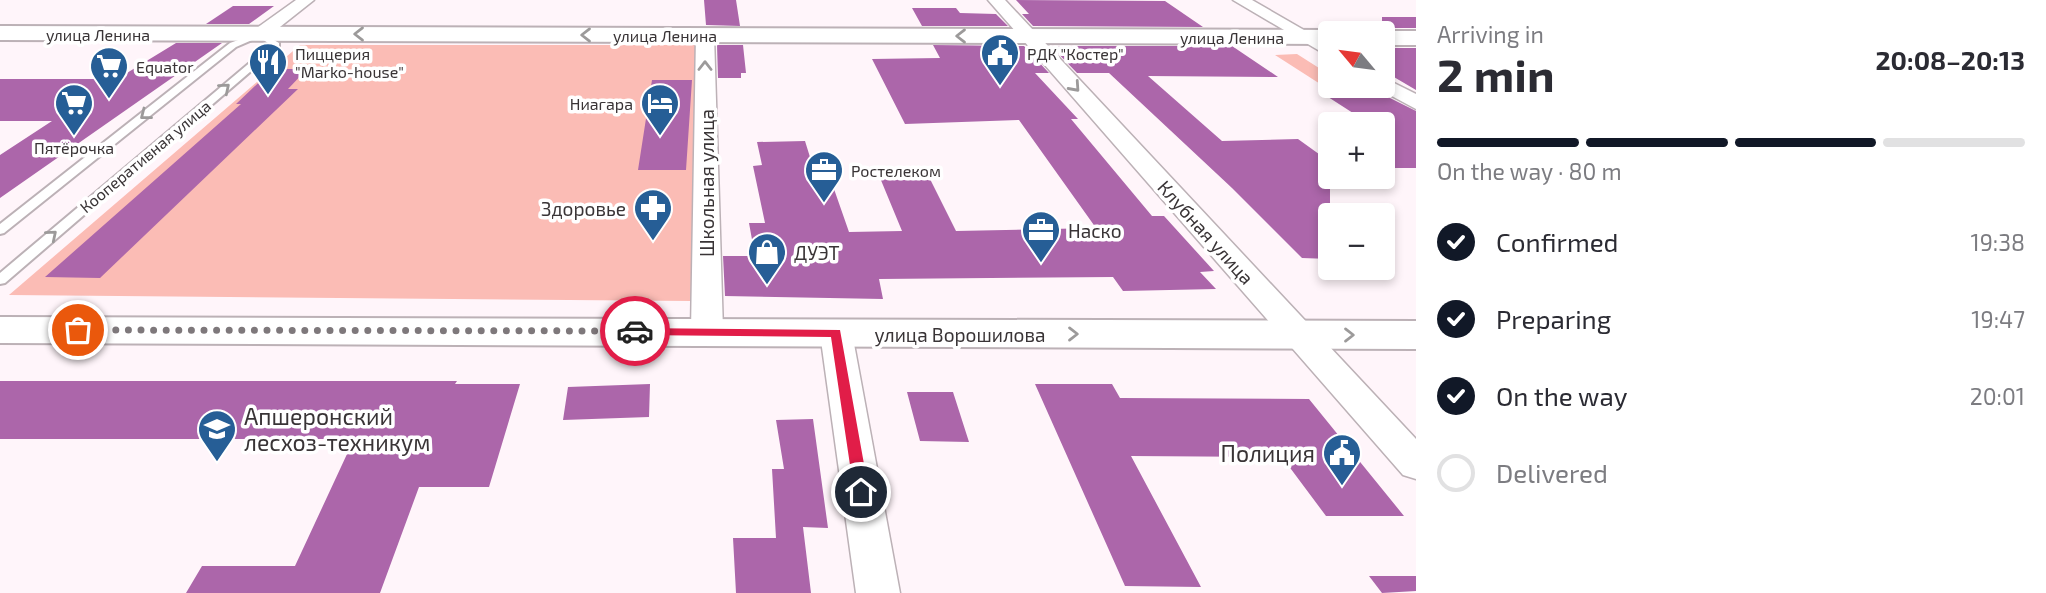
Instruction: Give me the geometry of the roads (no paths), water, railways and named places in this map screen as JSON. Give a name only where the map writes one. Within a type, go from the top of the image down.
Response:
[{"type":"main road","name":"улица Ленина","points":[[0,33],[1318,37]]},
{"type":"main road","points":[[1395,38],[1416,38]]},
{"type":"main road","name":"улица Ворошилова","points":[[0,330],[1416,335]]},
{"type":"street","name":"Кооперативная улица","points":[[260,34],[306,0]]},
{"type":"street","name":"Клубная улица","points":[[996,0],[1416,464]]},
{"type":"street","points":[[1241,0],[1318,45]]},
{"type":"street","name":"Школьная улица","points":[[705,35],[707,331]]},
{"type":"street","points":[[1395,91],[1416,103]]},
{"type":"street","points":[[836,333],[878,593]]},
{"type":"lane","name":"Кооперативная улица","points":[[0,230],[233,45],[260,34],[276,45],[0,280]]},
{"type":"place","name":"РДК \"Костер\"","points":[[1000,87]]},
{"type":"place","name":"Пиццерия \"Marko-house\"","points":[[268,96]]},
{"type":"place","name":"Equator","points":[[109,100]]},
{"type":"place","name":"Пятёрочка","points":[[74,137]]},
{"type":"place","name":"Ниагара","points":[[660,137]]},
{"type":"place","name":"Ростелеком","points":[[824,204]]},
{"type":"place","name":"Здоровье","points":[[653,242]]},
{"type":"place","name":"Наско","points":[[1041,264]]},
{"type":"place","name":"ДУЭТ","points":[[767,286]]},
{"type":"place","name":"Апшеронский лесхоз-техникум","points":[[217,463]]},
{"type":"place","name":"Полиция","points":[[1342,487]]}]
